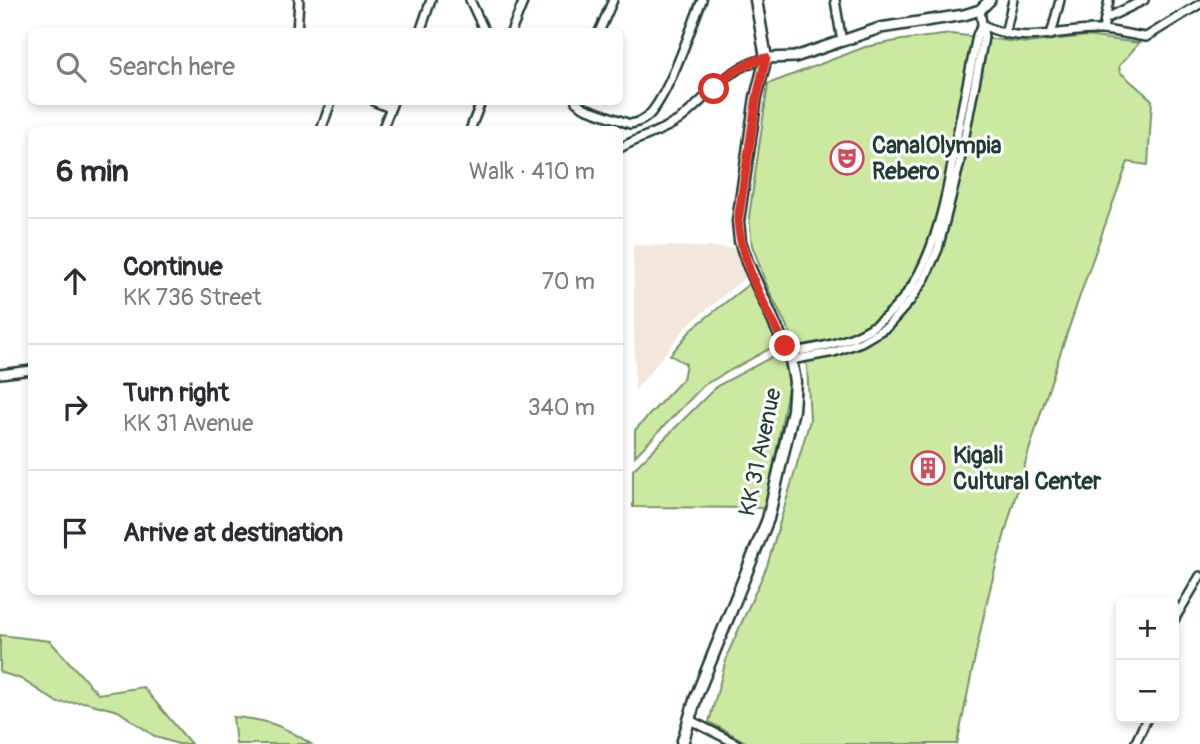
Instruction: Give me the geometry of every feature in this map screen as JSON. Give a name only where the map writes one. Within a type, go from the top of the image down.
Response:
[{"type":"main road","name":"KK 31 Avenue","points":[[682,744],[688,719],[774,502],[793,410],[795,381],[789,357],[747,262],[740,241],[738,221],[757,97],[766,58],[756,0]]},
{"type":"street","points":[[296,28],[299,0]]},
{"type":"street","points":[[421,28],[431,0]]},
{"type":"street","points":[[470,0],[483,28]]},
{"type":"street","points":[[513,28],[524,0]]},
{"type":"street","points":[[601,28],[613,0]]},
{"type":"street","points":[[580,105],[621,122],[634,123],[650,113],[678,62],[702,0]]},
{"type":"street","points":[[835,0],[842,42]]},
{"type":"street","points":[[623,146],[683,117],[723,78],[746,63],[766,58],[795,57],[880,28],[964,15],[980,10],[990,0]]},
{"type":"street","points":[[1005,34],[1013,0]]},
{"type":"street","points":[[1051,35],[1060,0]]},
{"type":"street","points":[[1103,30],[1109,0]]},
{"type":"street","points":[[1105,19],[1144,0]]},
{"type":"street","points":[[983,25],[1005,34],[1032,38],[1103,30],[1146,37],[1200,4]]},
{"type":"street","points":[[789,357],[843,342],[868,330],[890,312],[918,275],[932,246],[946,194],[977,35],[983,25],[980,10]]},
{"type":"street","points":[[322,126],[330,105]]},
{"type":"street","points":[[383,126],[391,105]]},
{"type":"street","points":[[472,126],[480,105]]},
{"type":"street","points":[[634,123],[646,135]]},
{"type":"street","points":[[0,374],[28,370]]},
{"type":"street","points":[[1179,612],[1200,576]]},
{"type":"street","points":[[688,719],[737,744]]},
{"type":"street","points":[[1135,744],[1145,723]]},
{"type":"shaded area","points":[[633,245],[733,248],[747,276],[687,326],[635,391]]},
{"type":"green space","points":[[951,34],[1027,43],[1086,36],[1139,43],[1119,66],[1120,72],[1152,100],[1148,165],[1128,162],[1053,376],[1003,538],[957,744],[749,744],[709,722],[728,653],[767,566],[810,420],[807,366],[769,291],[752,245],[749,217],[768,84],[865,47]]},
{"type":"green space","points":[[749,284],[778,344],[704,385],[635,456],[635,430],[683,379],[686,364],[670,355],[693,328]]},
{"type":"green space","points":[[783,351],[789,383],[766,508],[633,507],[633,470],[717,386]]},
{"type":"green space","points":[[0,635],[50,641],[98,694],[143,687],[191,744],[178,744],[156,737],[118,711],[84,702],[58,703],[21,679],[0,672]]},
{"type":"green space","points":[[233,717],[274,724],[311,744],[236,744]]},
{"type":"place","name":"CanalOlympia Rebero","points":[[847,158]]},
{"type":"place","name":"Kigali Cultural Center","points":[[928,468]]},
{"type":"route","points":[[714,89],[723,78],[746,63],[766,58],[739,201],[738,221],[740,241],[747,262],[785,346]]}]
